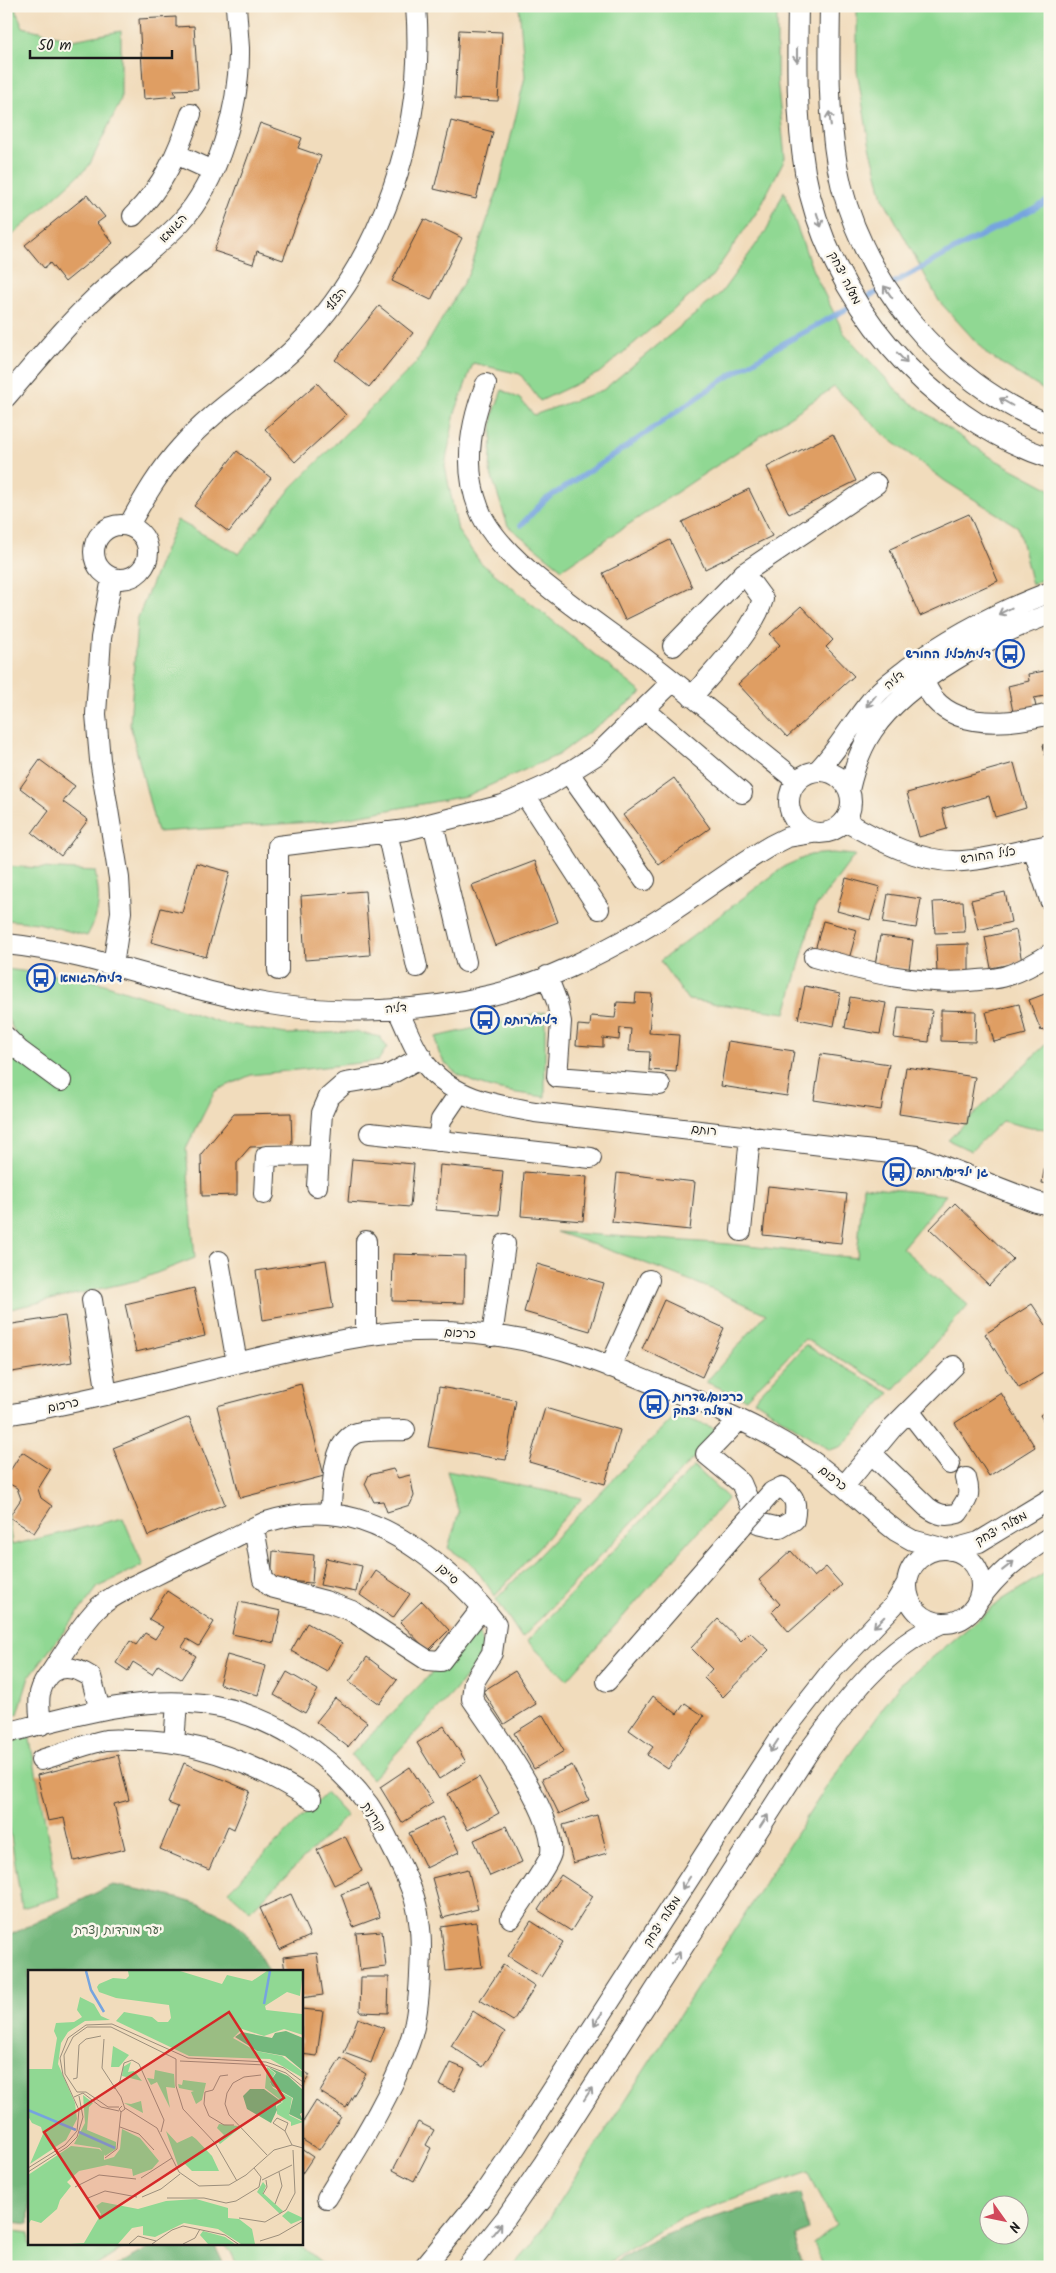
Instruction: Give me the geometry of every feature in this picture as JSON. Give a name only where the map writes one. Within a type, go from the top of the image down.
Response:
[{"type":"street","name":"הגומא","points":[[6,397],[94,300],[181,222],[200,196],[213,171],[228,130],[236,88],[239,49],[236,6]]},
{"type":"street","name":"הצלף","points":[[129,525],[149,490],[182,446],[294,348],[323,316],[352,279],[392,192],[406,147],[415,97],[416,6]]},
{"type":"street","name":"מעלה יצחק","points":[[798,6],[797,112],[806,173],[822,229],[838,268],[856,301],[884,339],[919,377],[970,417],[1008,440],[1050,458]]},
{"type":"street","points":[[830,6],[829,109],[837,167],[861,240],[883,284],[899,307],[941,353],[968,376],[1004,402],[1050,424]]},
{"type":"street","points":[[134,216],[159,186],[176,154],[191,114]]},
{"type":"street","points":[[176,154],[213,171]]},
{"type":"street","points":[[486,384],[475,411],[469,447],[471,478],[479,510],[497,538],[524,565],[797,781]]},
{"type":"street","points":[[673,646],[744,573],[876,484]]},
{"type":"street","points":[[119,524],[129,525],[141,532],[146,540],[149,550],[148,559],[144,568],[131,578],[122,580],[112,578],[104,574],[97,564],[94,546],[102,532],[110,527],[119,524]]},
{"type":"street","points":[[692,697],[760,611],[763,599],[744,573]]},
{"type":"street","points":[[112,578],[100,638],[96,714],[100,760],[119,878],[120,920],[113,966]]},
{"type":"street","name":"דליה","points":[[817,771],[833,755],[857,717],[872,699],[898,676],[957,636],[1025,601],[1050,592]]},
{"type":"street","name":"דליה","points":[[849,790],[854,768],[874,729],[892,708],[924,682],[967,653],[1050,614]]},
{"type":"street","points":[[278,970],[278,846],[387,832],[433,823],[503,805],[550,784],[598,754],[673,681]]},
{"type":"street","points":[[924,682],[935,700],[951,712],[978,721],[1002,722],[1050,714]]},
{"type":"street","points":[[644,708],[742,793]]},
{"type":"street","points":[[817,771],[828,771],[838,776],[849,790],[852,801],[850,812],[845,821],[835,830],[824,834],[813,833],[803,828],[795,821],[790,812],[789,801],[791,791],[797,781],[806,774],[817,771]]},
{"type":"street","points":[[568,772],[645,880]]},
{"type":"street","points":[[525,795],[599,909]]},
{"type":"street","name":"דליה","points":[[755,855],[778,834],[790,812]]},
{"type":"street","name":"כליל החורש","points":[[845,821],[875,839],[927,859],[963,861],[1042,846]]},
{"type":"street","points":[[433,823],[466,962]]},
{"type":"street","points":[[387,832],[417,967]]},
{"type":"street","name":"דליה","points":[[6,944],[68,953],[268,1004],[344,1010],[397,1008],[456,1002],[493,995],[573,966],[644,929],[755,855],[788,837],[813,833]]},
{"type":"street","points":[[1042,846],[1050,900]]},
{"type":"street","points":[[814,957],[888,976],[914,980],[960,982],[1004,977],[1032,965],[1050,954]]},
{"type":"street","points":[[546,976],[557,1002],[561,1022],[557,1077],[660,1085]]},
{"type":"street","name":"רותם","points":[[397,1008],[427,1066],[460,1092],[492,1104],[535,1112],[917,1156],[1028,1199],[1050,1205]]},
{"type":"street","points":[[6,1037],[19,1050],[61,1081]]},
{"type":"street","points":[[317,1186],[322,1113],[329,1097],[345,1083],[387,1076],[422,1057]]},
{"type":"street","points":[[438,1140],[441,1120],[460,1092]]},
{"type":"street","points":[[370,1133],[591,1158]]},
{"type":"street","points":[[742,1231],[750,1136]]},
{"type":"street","points":[[264,1194],[266,1156],[319,1155]]},
{"type":"street","points":[[366,1241],[366,1335]]},
{"type":"street","points":[[492,1336],[505,1244]]},
{"type":"street","points":[[219,1262],[237,1363]]},
{"type":"street","points":[[610,1367],[649,1280]]},
{"type":"street","points":[[92,1300],[107,1395]]},
{"type":"street","name":"כרכום","points":[[6,1415],[66,1405],[237,1363],[366,1335],[418,1330],[521,1340],[610,1367],[714,1407],[810,1460],[844,1486],[876,1516],[903,1551],[908,1579]]},
{"type":"street","points":[[844,1486],[909,1410],[954,1366]]},
{"type":"street","points":[[909,1410],[950,1464]]},
{"type":"street","points":[[607,1681],[742,1526],[772,1492],[782,1487],[791,1494],[797,1504],[794,1520],[780,1528],[758,1523],[741,1483],[706,1454],[739,1420]]},
{"type":"street","points":[[330,1514],[338,1451],[344,1441],[355,1433],[404,1430]]},
{"type":"street","points":[[871,1453],[927,1508],[938,1515],[958,1513],[966,1501],[970,1490],[966,1478]]},
{"type":"street","name":"מעלה יצחק","points":[[947,1550],[979,1542],[1050,1499]]},
{"type":"street","name":"סייפן","points":[[100,1710],[91,1676],[81,1655],[80,1641],[82,1630],[96,1609],[129,1588],[265,1522],[296,1515],[330,1514],[363,1521],[398,1538],[433,1560],[496,1624],[492,1653],[474,1682],[472,1699],[509,1753],[535,1800],[551,1836],[551,1855],[511,1918]]},
{"type":"street","name":"כרכום","points":[[876,1516],[912,1540],[947,1550]]},
{"type":"street","points":[[254,1528],[263,1578],[271,1587],[325,1601],[352,1611],[427,1660],[440,1661],[482,1608]]},
{"type":"street","points":[[466,2267],[506,2218],[544,2163],[811,1748],[831,1721],[888,1658],[912,1639],[942,1624],[955,1622],[969,1613],[993,1580],[1004,1569],[1050,1537]]},
{"type":"street","points":[[942,1624],[930,1621],[919,1614],[911,1603],[908,1579],[918,1560],[932,1551],[947,1550],[968,1558],[975,1566],[981,1584],[977,1603]]},
{"type":"street","name":"מעלה יצחק","points":[[424,2267],[480,2200],[517,2145],[785,1730],[833,1669],[894,1605],[908,1579]]},
{"type":"street","name":"סייפן","points":[[41,1725],[40,1694],[46,1680],[90,1618]]},
{"type":"street","points":[[46,1680],[56,1669],[67,1667],[80,1670],[91,1676]]},
{"type":"street","name":"קורנית","points":[[6,1733],[100,1710],[161,1702],[202,1704],[245,1713],[277,1726],[310,1748],[340,1773],[368,1805],[408,1880],[419,1920],[421,1955],[419,1998],[410,2043],[372,2124],[327,2198]]},
{"type":"street","points":[[174,1743],[177,1703]]},
{"type":"street","points":[[41,1760],[106,1740],[154,1740],[203,1748],[239,1760],[280,1779],[311,1799]]},
{"type":"green space","points":[[6,6],[14,6],[23,27],[73,40],[121,31],[121,100],[89,166],[6,241]]},
{"type":"green space","points":[[519,6],[777,6],[777,78],[785,158],[759,209],[710,279],[599,373],[540,401],[520,374],[473,363],[455,413],[445,466],[458,531],[480,562],[642,693],[558,755],[466,796],[328,821],[157,832],[130,725],[137,620],[177,520],[239,554],[292,487],[416,363],[469,273],[500,183],[525,77]]},
{"type":"green space","points":[[857,6],[1050,6],[1050,394],[988,355],[939,301],[883,198],[869,142],[857,71]]},
{"type":"green space","points":[[784,191],[813,271],[844,333],[904,398],[992,458],[1050,489],[1050,575],[1032,585],[1018,527],[945,481],[888,438],[834,387],[562,569],[508,526],[490,471],[493,415],[502,390],[520,399],[534,415],[603,390],[721,293],[768,228]]},
{"type":"green space","points":[[832,853],[855,855],[815,908],[786,1013],[688,1000],[660,961],[785,866],[810,855]]},
{"type":"green space","points":[[6,866],[95,871],[98,905],[95,919],[87,936],[38,923],[6,920]]},
{"type":"green space","points":[[6,969],[92,980],[223,1023],[286,1034],[357,1032],[380,1037],[387,1047],[378,1061],[251,1075],[215,1091],[186,1149],[195,1258],[139,1280],[6,1310],[6,1039],[15,1033],[6,1015]]},
{"type":"green space","points":[[545,1012],[545,1097],[501,1090],[471,1081],[447,1065],[439,1053],[436,1037]]},
{"type":"green space","points":[[1050,1040],[1050,1129],[1031,1128],[1002,1121],[971,1151],[948,1140]]},
{"type":"green space","points":[[863,1186],[946,1195],[902,1248],[968,1305],[894,1390],[805,1339],[746,1399],[706,1382],[766,1314],[662,1270],[556,1232],[729,1244],[857,1258]]},
{"type":"green space","points":[[805,1345],[890,1393],[842,1446],[830,1450],[754,1400]]},
{"type":"green space","points":[[676,1415],[720,1430],[522,1638],[496,1599]]},
{"type":"green space","points":[[694,1466],[728,1498],[567,1680],[527,1641]]},
{"type":"green space","points":[[447,1471],[582,1498],[495,1596],[473,1565],[448,1548],[459,1513]]},
{"type":"green space","points":[[6,1501],[12,1545],[123,1518],[143,1565],[98,1587],[29,1677],[18,1714],[6,1716]]},
{"type":"green space","points":[[1050,1570],[1050,2267],[824,2267],[814,2243],[836,2225],[808,2172],[680,2218],[601,2267],[513,2267],[532,2245],[823,1792],[899,1685],[1002,1600]]},
{"type":"green space","points":[[476,1628],[485,1647],[475,1665],[454,1692],[372,1779],[351,1755]]},
{"type":"green space","points":[[29,1734],[59,1897],[22,1908],[6,1805],[6,1739]]},
{"type":"green space","points":[[326,1793],[347,1816],[250,1911],[228,1891]]},
{"type":"green space","name":"יער מורדות נצרת","points":[[112,1885],[181,1899],[216,1912],[242,1929],[268,1970],[28,1970],[28,2224],[13,2222],[6,2224],[6,1937]]},
{"type":"green space","points":[[800,2193],[808,2230],[797,2236],[796,2251],[805,2267],[608,2267],[630,2253],[676,2231],[725,2214]]},
{"type":"green space","points":[[14,2231],[28,2233],[28,2246],[127,2246],[94,2267],[6,2267],[6,2233]]},
{"type":"green space","points":[[153,2246],[215,2246],[225,2267],[114,2267]]},
{"type":"green space","points":[[226,2246],[301,2246],[327,2267],[238,2267],[231,2252]]},
{"type":"building","points":[[176,17],[176,27],[194,26],[198,89],[174,90],[176,96],[144,99],[139,19]]},
{"type":"building","points":[[459,30],[502,32],[498,101],[455,99]]},
{"type":"building","points":[[451,121],[493,132],[476,199],[434,189]]},
{"type":"building","points":[[260,123],[302,138],[298,148],[321,156],[283,260],[257,251],[253,264],[214,251]]},
{"type":"building","points":[[87,195],[105,217],[97,223],[113,243],[65,282],[50,263],[44,268],[25,245]]},
{"type":"building","points":[[424,219],[462,238],[431,300],[392,281]]},
{"type":"building","points":[[379,306],[413,333],[369,387],[335,360]]},
{"type":"building","points":[[317,383],[346,415],[295,462],[265,429]]},
{"type":"building","points":[[833,434],[856,481],[789,514],[767,467]]},
{"type":"building","points":[[237,451],[271,478],[229,532],[194,506]]},
{"type":"building","points":[[749,489],[772,536],[705,569],[682,522]]},
{"type":"building","points":[[969,514],[998,581],[920,616],[890,549]]},
{"type":"building","points":[[670,540],[692,587],[625,620],[603,573]]},
{"type":"building","points":[[801,606],[833,640],[826,647],[854,676],[787,737],[738,684],[780,645],[770,634]]},
{"type":"building","points":[[1050,670],[1050,695],[1034,698],[1036,707],[1013,712],[1008,686],[1029,681],[1028,674]]},
{"type":"building","points":[[1050,744],[1050,772],[1049,772],[1043,745]]},
{"type":"building","points":[[40,760],[75,786],[63,802],[88,820],[61,856],[32,833],[49,810],[20,788]]},
{"type":"building","points":[[1014,763],[1026,808],[995,817],[989,796],[942,809],[947,829],[919,837],[907,793]]},
{"type":"building","points":[[674,778],[710,828],[659,865],[623,815]]},
{"type":"building","points":[[535,861],[558,922],[495,946],[472,885]]},
{"type":"building","points":[[196,863],[230,872],[206,957],[151,942],[161,908],[182,913]]},
{"type":"building","points":[[846,878],[880,887],[870,920],[837,911]]},
{"type":"building","points":[[365,891],[370,955],[305,960],[301,896]]},
{"type":"building","points":[[1005,892],[1011,922],[978,930],[971,900]]},
{"type":"building","points":[[888,894],[921,899],[916,928],[883,923]]},
{"type":"building","points":[[963,901],[965,932],[935,933],[933,902]]},
{"type":"building","points":[[823,921],[857,930],[849,959],[815,950]]},
{"type":"building","points":[[1016,930],[1022,962],[991,968],[985,937]]},
{"type":"building","points":[[880,936],[913,940],[909,969],[875,965]]},
{"type":"building","points":[[969,944],[969,974],[937,974],[936,945]]},
{"type":"building","points":[[805,986],[840,993],[834,1026],[798,1019]]},
{"type":"building","points":[[1050,992],[1050,1028],[1041,1031],[1029,1000]]},
{"type":"building","points":[[636,993],[652,994],[649,1033],[679,1035],[676,1072],[649,1070],[650,1052],[629,1051],[631,1029],[620,1028],[619,1040],[603,1038],[603,1047],[576,1045],[578,1025],[590,1026],[591,1016],[615,1018],[617,1002],[635,1003]]},
{"type":"building","points":[[850,997],[886,1003],[880,1034],[845,1028]]},
{"type":"building","points":[[1019,1004],[1026,1034],[994,1042],[986,1012]]},
{"type":"building","points":[[898,1007],[932,1010],[929,1042],[894,1038]]},
{"type":"building","points":[[941,1010],[976,1011],[975,1042],[941,1041]]},
{"type":"building","points":[[728,1041],[794,1051],[787,1096],[721,1086]]},
{"type":"building","points":[[821,1054],[889,1064],[881,1110],[814,1100]]},
{"type":"building","points":[[906,1067],[975,1077],[967,1124],[899,1114]]},
{"type":"building","points":[[291,1113],[292,1146],[250,1147],[237,1162],[237,1195],[202,1196],[201,1154],[234,1114]]},
{"type":"building","points":[[1048,1145],[1050,1145],[1050,1184],[1042,1183]]},
{"type":"building","points":[[352,1159],[414,1164],[410,1207],[348,1202]]},
{"type":"building","points":[[440,1165],[503,1171],[499,1215],[436,1210]]},
{"type":"building","points":[[524,1172],[587,1177],[583,1221],[521,1216]]},
{"type":"building","points":[[617,1173],[695,1182],[690,1230],[612,1222]]},
{"type":"building","points":[[768,1186],[847,1194],[841,1243],[763,1235]]},
{"type":"building","points":[[955,1203],[1013,1259],[989,1285],[930,1229]]},
{"type":"building","points":[[393,1254],[465,1256],[464,1303],[392,1301]]},
{"type":"building","points":[[326,1260],[333,1308],[263,1320],[256,1271]]},
{"type":"building","points":[[537,1264],[604,1283],[590,1331],[524,1312]]},
{"type":"building","points":[[194,1288],[205,1336],[136,1352],[125,1304]]},
{"type":"building","points":[[664,1300],[724,1328],[702,1377],[642,1349]]},
{"type":"building","points":[[1032,1304],[1050,1331],[1050,1369],[1019,1388],[985,1334]]},
{"type":"building","points":[[65,1316],[72,1362],[6,1373],[6,1325]]},
{"type":"building","points":[[301,1384],[324,1476],[240,1498],[217,1406]]},
{"type":"building","points":[[439,1387],[516,1400],[506,1460],[428,1447]]},
{"type":"building","points":[[1001,1393],[1035,1447],[989,1476],[955,1423]]},
{"type":"building","points":[[545,1408],[620,1430],[605,1484],[529,1462]]},
{"type":"building","points":[[1050,1409],[1050,1432],[1040,1415]]},
{"type":"building","points":[[189,1417],[225,1504],[148,1536],[113,1448]]},
{"type":"building","points":[[22,1452],[50,1470],[38,1489],[41,1498],[52,1506],[34,1533],[9,1517],[21,1499],[17,1488],[6,1482],[6,1477]]},
{"type":"building","points":[[393,1469],[398,1478],[410,1475],[414,1496],[410,1505],[387,1512],[383,1501],[374,1502],[365,1484],[369,1475]]},
{"type":"building","points":[[273,1551],[314,1555],[312,1583],[271,1580]]},
{"type":"building","points":[[791,1551],[814,1577],[826,1567],[842,1585],[789,1632],[772,1612],[780,1604],[759,1580]]},
{"type":"building","points":[[326,1558],[362,1566],[356,1592],[320,1585]]},
{"type":"building","points":[[376,1571],[410,1594],[393,1618],[360,1595]]},
{"type":"building","points":[[167,1591],[214,1622],[199,1646],[187,1639],[182,1647],[196,1656],[181,1679],[158,1665],[152,1674],[133,1662],[128,1671],[116,1663],[130,1641],[136,1645],[145,1633],[155,1639],[163,1627],[149,1619]]},
{"type":"building","points":[[422,1601],[449,1630],[428,1651],[400,1622]]},
{"type":"building","points":[[239,1602],[281,1611],[274,1643],[232,1634]]},
{"type":"building","points":[[718,1619],[741,1641],[750,1632],[769,1650],[723,1697],[704,1678],[712,1669],[691,1648]]},
{"type":"building","points":[[307,1623],[342,1643],[327,1671],[291,1651]]},
{"type":"building","points":[[227,1655],[266,1666],[258,1695],[219,1684]]},
{"type":"building","points":[[367,1657],[397,1680],[379,1704],[349,1682]]},
{"type":"building","points":[[515,1671],[536,1704],[504,1724],[483,1691]]},
{"type":"building","points":[[287,1672],[318,1690],[305,1713],[274,1695]]},
{"type":"building","points":[[653,1696],[677,1714],[685,1703],[704,1716],[668,1769],[647,1755],[653,1747],[629,1730]]},
{"type":"building","points":[[335,1698],[367,1722],[348,1747],[316,1722]]},
{"type":"building","points":[[543,1715],[564,1751],[534,1769],[514,1733]]},
{"type":"building","points":[[444,1726],[466,1762],[439,1779],[417,1743]]},
{"type":"building","points":[[118,1755],[129,1800],[114,1804],[125,1849],[74,1861],[64,1818],[48,1821],[37,1775]]},
{"type":"building","points":[[184,1763],[250,1791],[234,1829],[228,1826],[209,1870],[160,1849],[178,1807],[168,1803]]},
{"type":"building","points":[[572,1765],[589,1800],[559,1814],[542,1779]]},
{"type":"building","points":[[410,1767],[433,1803],[402,1823],[380,1787]]},
{"type":"building","points":[[479,1777],[499,1813],[468,1830],[448,1794]]},
{"type":"building","points":[[597,1815],[607,1853],[573,1863],[563,1825]]},
{"type":"building","points":[[442,1817],[459,1852],[426,1868],[409,1833]]},
{"type":"building","points":[[506,1826],[522,1862],[490,1876],[474,1840]]},
{"type":"building","points":[[345,1836],[362,1871],[334,1885],[317,1850]]},
{"type":"building","points":[[468,1869],[478,1909],[443,1918],[432,1878]]},
{"type":"building","points":[[561,1875],[593,1896],[571,1931],[538,1910]]},
{"type":"building","points":[[368,1884],[380,1917],[353,1927],[341,1894]]},
{"type":"building","points":[[291,1894],[310,1936],[279,1950],[260,1908]]},
{"type":"building","points":[[531,1921],[563,1942],[541,1977],[508,1956]]},
{"type":"building","points":[[476,1922],[482,1967],[446,1971],[441,1927]]},
{"type":"building","points":[[382,1931],[386,1967],[360,1970],[356,1933]]},
{"type":"building","points":[[317,1953],[323,1995],[302,1998],[302,1970],[285,1970],[283,1957]]},
{"type":"building","points":[[503,1965],[535,1986],[513,2021],[480,2000]]},
{"type":"building","points":[[361,1977],[389,1977],[388,2013],[360,2012]]},
{"type":"building","points":[[302,2009],[323,2011],[317,2056],[302,2054]]},
{"type":"building","points":[[473,2011],[505,2032],[483,2067],[451,2046]]},
{"type":"building","points":[[358,2018],[384,2028],[371,2063],[344,2053]]},
{"type":"building","points":[[341,2058],[366,2074],[346,2108],[320,2092]]},
{"type":"building","points":[[451,2063],[465,2069],[454,2091],[440,2085]]},
{"type":"building","points":[[302,2071],[310,2075],[302,2087]]},
{"type":"building","points":[[316,2101],[341,2117],[319,2150],[302,2140],[302,2123]]},
{"type":"building","points":[[418,2122],[434,2130],[426,2145],[431,2148],[414,2181],[393,2170]]},
{"type":"building","points":[[302,2150],[313,2157],[302,2174]]},
{"type":"waterway","points":[[521,525],[545,500],[629,445],[715,385],[777,347],[961,246],[1050,200]]},
{"type":"place","name":"דליה/כליל החורש","points":[[1010,654]]},
{"type":"place","name":"דליה/הגומא","points":[[41,978]]},
{"type":"place","name":"דליה/רותם","points":[[485,1020]]},
{"type":"place","name":"גן ילדים/רותם","points":[[897,1172]]},
{"type":"place","name":"כרכום/שדרות מעלה יצחק","points":[[654,1404]]}]
